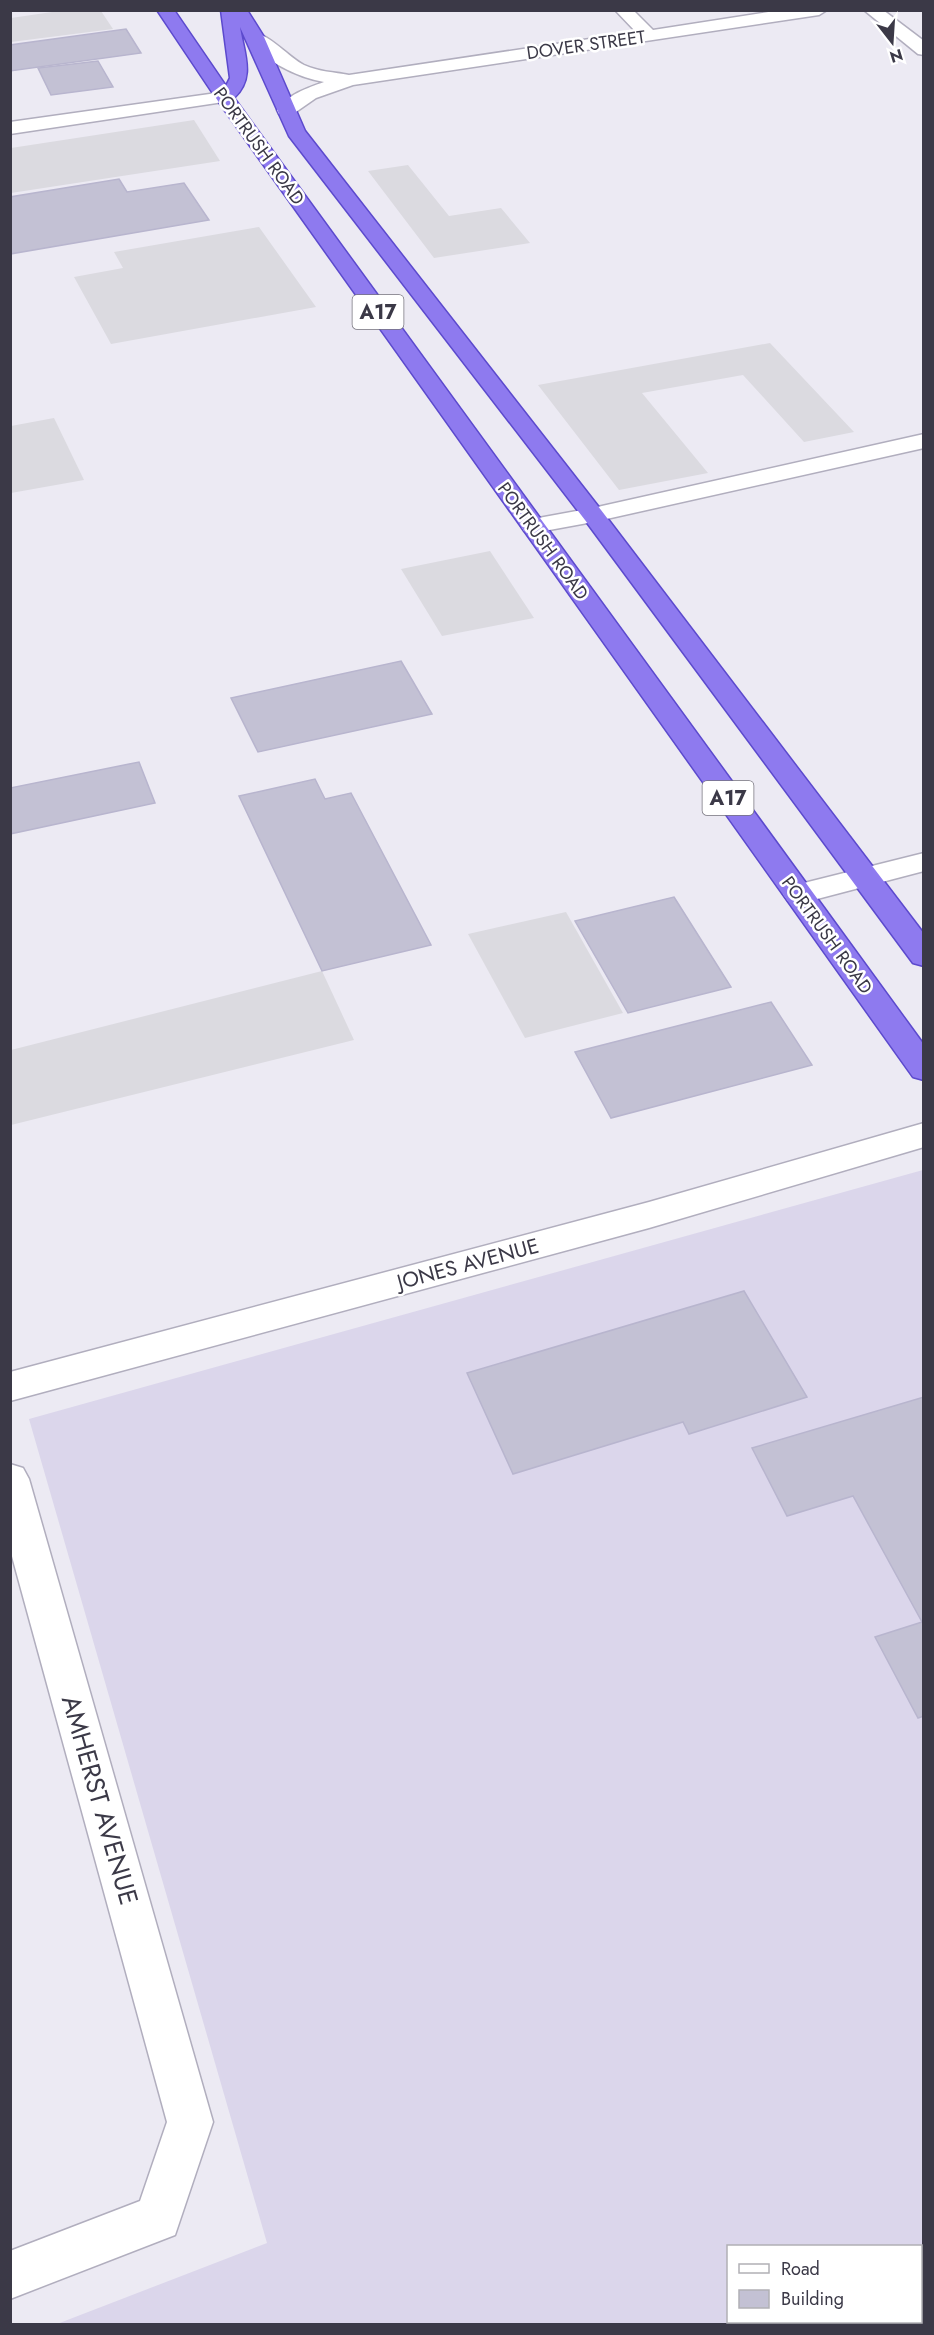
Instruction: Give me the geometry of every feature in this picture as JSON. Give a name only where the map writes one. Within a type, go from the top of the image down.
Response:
[{"type":"highway","name":"PORTRUSH ROAD","points":[[165,10],[224,97],[924,1069]]},
{"type":"highway","points":[[224,97],[235,87],[239,78],[230,10]]},
{"type":"highway","name":"PORTRUSH ROAD","points":[[238,10],[255,37],[296,132],[593,515],[924,956]]},
{"type":"highway","points":[[224,97],[244,101],[296,132]]},
{"type":"street","points":[[623,10],[650,36]]},
{"type":"street","name":"DOVER STREET","points":[[286,110],[295,101],[321,88],[353,80],[819,10]]},
{"type":"street","points":[[872,10],[924,50]]},
{"type":"street","name":"DOVER STREET","points":[[255,37],[290,66],[300,71],[323,78],[353,80]]},
{"type":"street","points":[[10,128],[224,97]]},
{"type":"street","points":[[533,526],[593,515],[924,441]]},
{"type":"street","points":[[798,894],[924,862]]},
{"type":"street","name":"JONES AVENUE","points":[[10,1387],[637,1218],[924,1135]]},
{"type":"street","name":"AMHERST AVENUE","points":[[10,1479],[190,2122],[158,2218],[10,2275]]},
{"type":"shaded area","points":[[51,11],[101,11],[113,29],[11,42],[11,18]]},
{"type":"shaded area","points":[[194,120],[220,161],[11,193],[11,148]]},
{"type":"shaded area","points":[[408,165],[449,216],[501,208],[530,243],[434,258],[368,171]]},
{"type":"shaded area","points":[[259,227],[316,307],[111,344],[74,277],[123,268],[114,252]]},
{"type":"shaded area","points":[[770,343],[854,432],[804,442],[743,375],[642,393],[708,473],[619,490],[538,385]]},
{"type":"shaded area","points":[[54,418],[84,480],[11,493],[11,426]]},
{"type":"shaded area","points":[[490,551],[534,618],[442,636],[401,569]]},
{"type":"shaded area","points":[[566,912],[623,1013],[525,1038],[468,934]]},
{"type":"shaded area","points":[[322,971],[354,1040],[11,1125],[11,1050]]},
{"type":"shaded area","points":[[923,1170],[923,2324],[57,2324],[267,2243],[29,1419]]},
{"type":"building","points":[[126,29],[141,53],[10,71],[10,45]]},
{"type":"building","points":[[98,61],[113,87],[51,95],[38,68]]},
{"type":"building","points":[[119,179],[127,192],[184,183],[209,220],[10,254],[10,197]]},
{"type":"building","points":[[401,661],[432,714],[258,752],[231,698]]},
{"type":"building","points":[[139,762],[155,803],[10,834],[10,788]]},
{"type":"building","points":[[315,779],[325,799],[351,793],[431,945],[322,971],[239,796]]},
{"type":"building","points":[[674,897],[731,987],[628,1013],[575,921]]},
{"type":"building","points":[[771,1002],[812,1065],[611,1118],[575,1052]]},
{"type":"building","points":[[744,1291],[807,1397],[689,1434],[683,1422],[513,1474],[467,1373]]},
{"type":"building","points":[[924,1397],[924,1716],[918,1718],[875,1637],[922,1622],[853,1496],[787,1516],[752,1448]]}]
